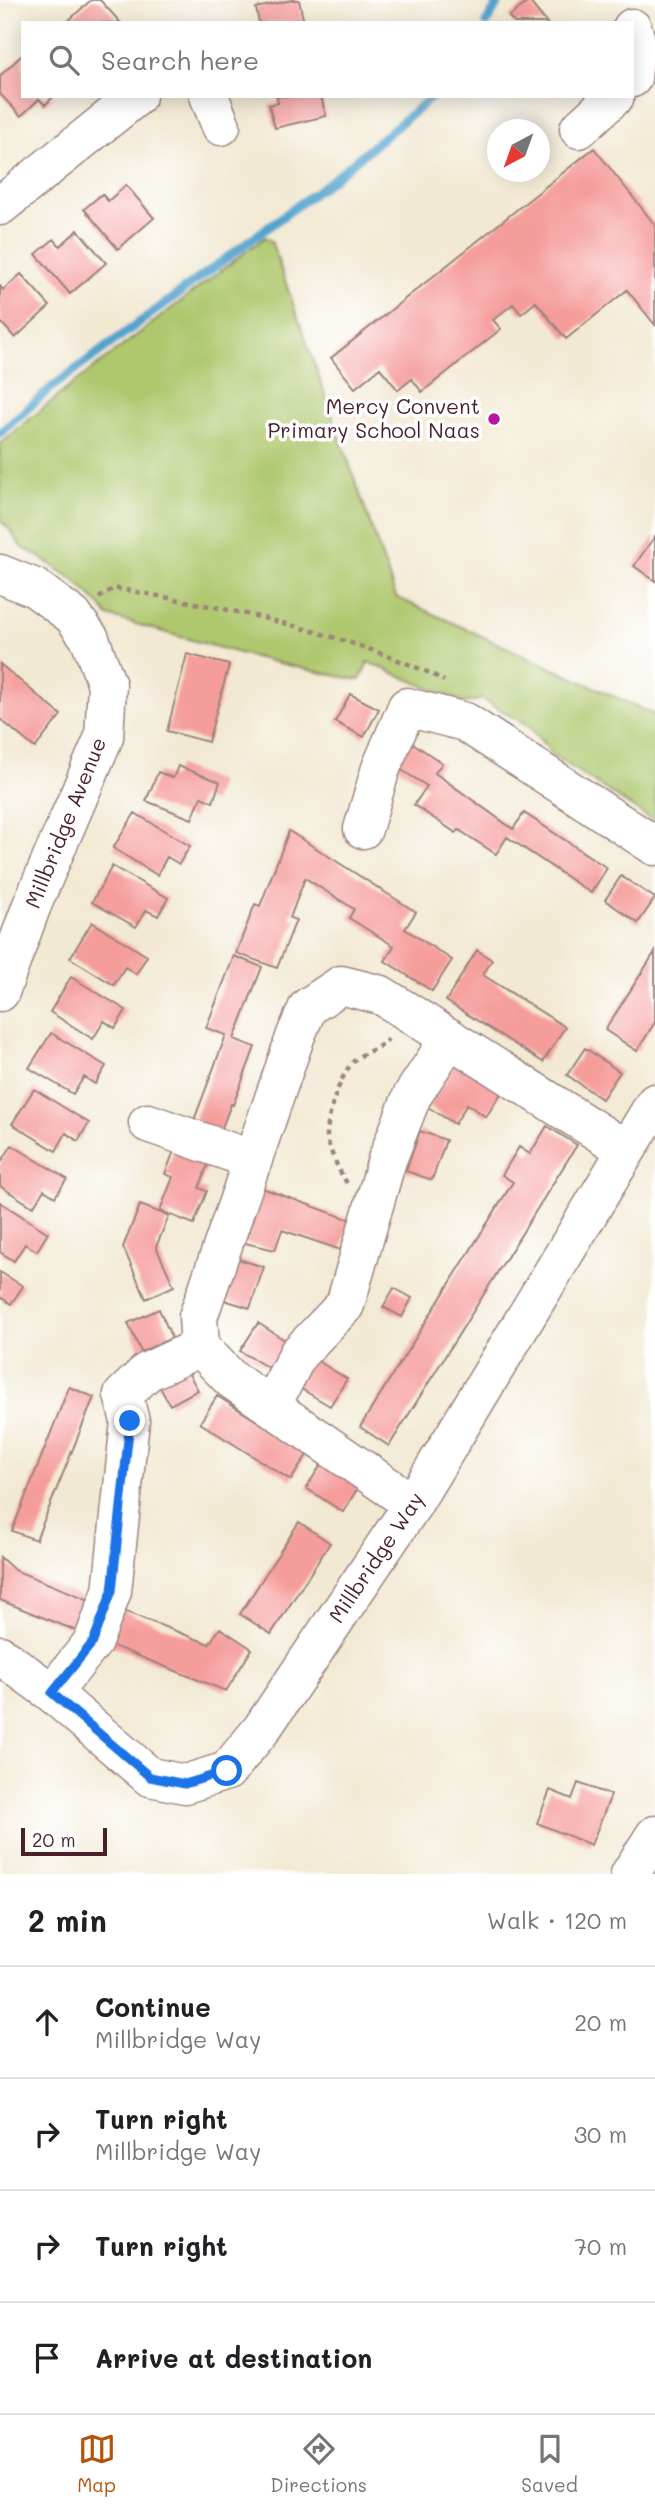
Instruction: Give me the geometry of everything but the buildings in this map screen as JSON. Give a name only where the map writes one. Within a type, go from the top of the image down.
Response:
[{"type":"street","points":[[624,0],[630,21]]},
{"type":"street","points":[[634,34],[634,59]]},
{"type":"street","points":[[0,206],[135,98]]},
{"type":"street","points":[[579,129],[613,98]]},
{"type":"street","points":[[0,574],[35,588],[73,616]]},
{"type":"street","name":"Millbridge Avenue","points":[[0,992],[32,905],[104,737],[107,685],[90,639],[73,616]]},
{"type":"street","points":[[363,829],[381,768],[407,707],[465,722],[655,846]]},
{"type":"street","points":[[413,1504],[231,1379],[200,1347],[198,1317],[296,1035],[309,1007],[341,985],[381,995],[625,1149]]},
{"type":"street","points":[[271,1406],[298,1354],[345,1306],[387,1160],[412,1096],[450,1038]]},
{"type":"street","name":"Millbridge Way","points":[[0,1655],[52,1693],[150,1777],[185,1784],[227,1771],[261,1730],[413,1504],[655,1103]]},
{"type":"street","points":[[148,1123],[253,1160]]},
{"type":"street","points":[[52,1693],[93,1642],[112,1591],[130,1421],[123,1395],[146,1372],[200,1347]]},
{"type":"street","points":[[630,1874],[655,1835]]},
{"type":"path","points":[[73,616],[114,588],[188,601],[308,629],[417,667],[452,685],[454,690],[443,716]]},
{"type":"path","points":[[371,1214],[341,1174],[327,1135],[340,1080],[356,1059],[382,1045],[408,1012]]},
{"type":"green space","points":[[265,237],[271,241],[396,597],[655,715],[655,822],[553,755],[530,727],[482,699],[464,703],[368,662],[360,680],[264,659],[108,616],[74,580],[21,547],[0,520],[0,444],[69,387]]},
{"type":"waterway","points":[[487,21],[500,0]]},
{"type":"waterway","points":[[0,433],[52,387],[332,180],[431,98]]},
{"type":"place","name":"Mercy Convent Primary School Naas","points":[[494,419]]},
{"type":"route","points":[[130,1421],[112,1591],[93,1642],[52,1693],[150,1777],[185,1784],[227,1771]]}]
